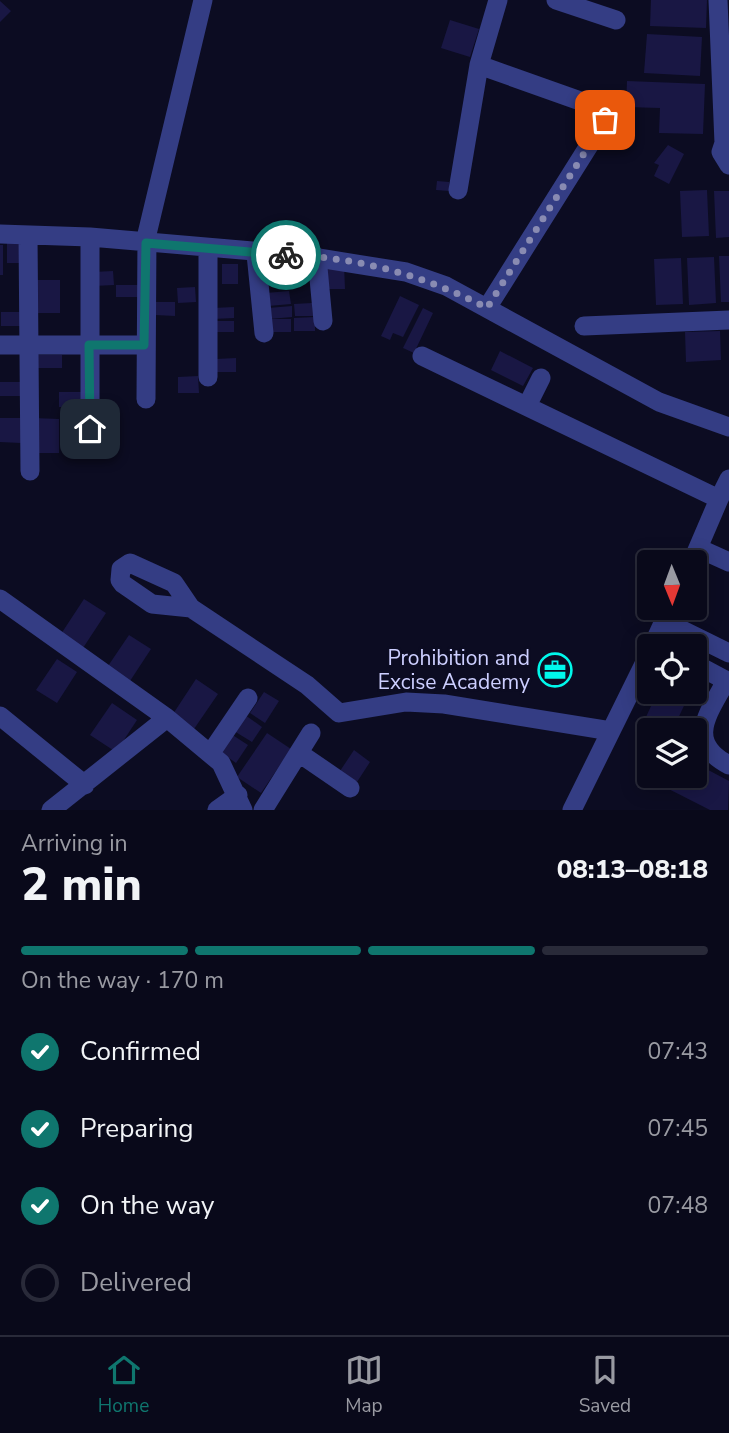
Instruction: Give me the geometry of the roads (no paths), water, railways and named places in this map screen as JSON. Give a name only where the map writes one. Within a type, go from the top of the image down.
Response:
[{"type":"street","points":[[146,399],[146,243],[203,0]]},
{"type":"street","points":[[458,190],[479,65],[498,0]]},
{"type":"street","points":[[556,0],[616,20]]},
{"type":"street","points":[[718,0],[727,143],[722,152],[729,165]]},
{"type":"street","points":[[479,65],[600,108],[605,114],[605,120],[487,308]]},
{"type":"street","points":[[0,234],[90,237],[256,254],[317,257],[406,272],[446,286],[659,402],[729,427]]},
{"type":"street","points":[[28,235],[30,471]]},
{"type":"street","points":[[90,237],[90,429]]},
{"type":"street","points":[[208,249],[208,377]]},
{"type":"street","points":[[256,254],[264,333]]},
{"type":"street","points":[[317,257],[323,321]]},
{"type":"street","points":[[584,326],[729,320]]},
{"type":"street","points":[[0,345],[144,345]]},
{"type":"street","points":[[422,356],[719,499]]},
{"type":"street","points":[[527,406],[541,378]]},
{"type":"street","points":[[697,550],[729,479]]},
{"type":"street","points":[[707,557],[729,562]]},
{"type":"street","points":[[0,599],[167,718],[221,763],[240,803],[217,810]]},
{"type":"street","points":[[191,608],[307,685],[339,713],[406,702],[444,704],[611,731]]},
{"type":"street","points":[[677,620],[729,653]]},
{"type":"street","points":[[707,670],[728,681],[710,710],[702,734],[706,746],[715,757],[729,765]]},
{"type":"street","points":[[572,810],[637,680]]},
{"type":"street","points":[[210,754],[248,698]]},
{"type":"street","points":[[0,716],[85,785]]},
{"type":"street","points":[[51,810],[167,718]]},
{"type":"street","points":[[264,810],[312,733]]},
{"type":"street","points":[[299,753],[350,788]]},
{"type":"place","name":"Prohibition and Excise Academy","points":[[555,670]]}]
